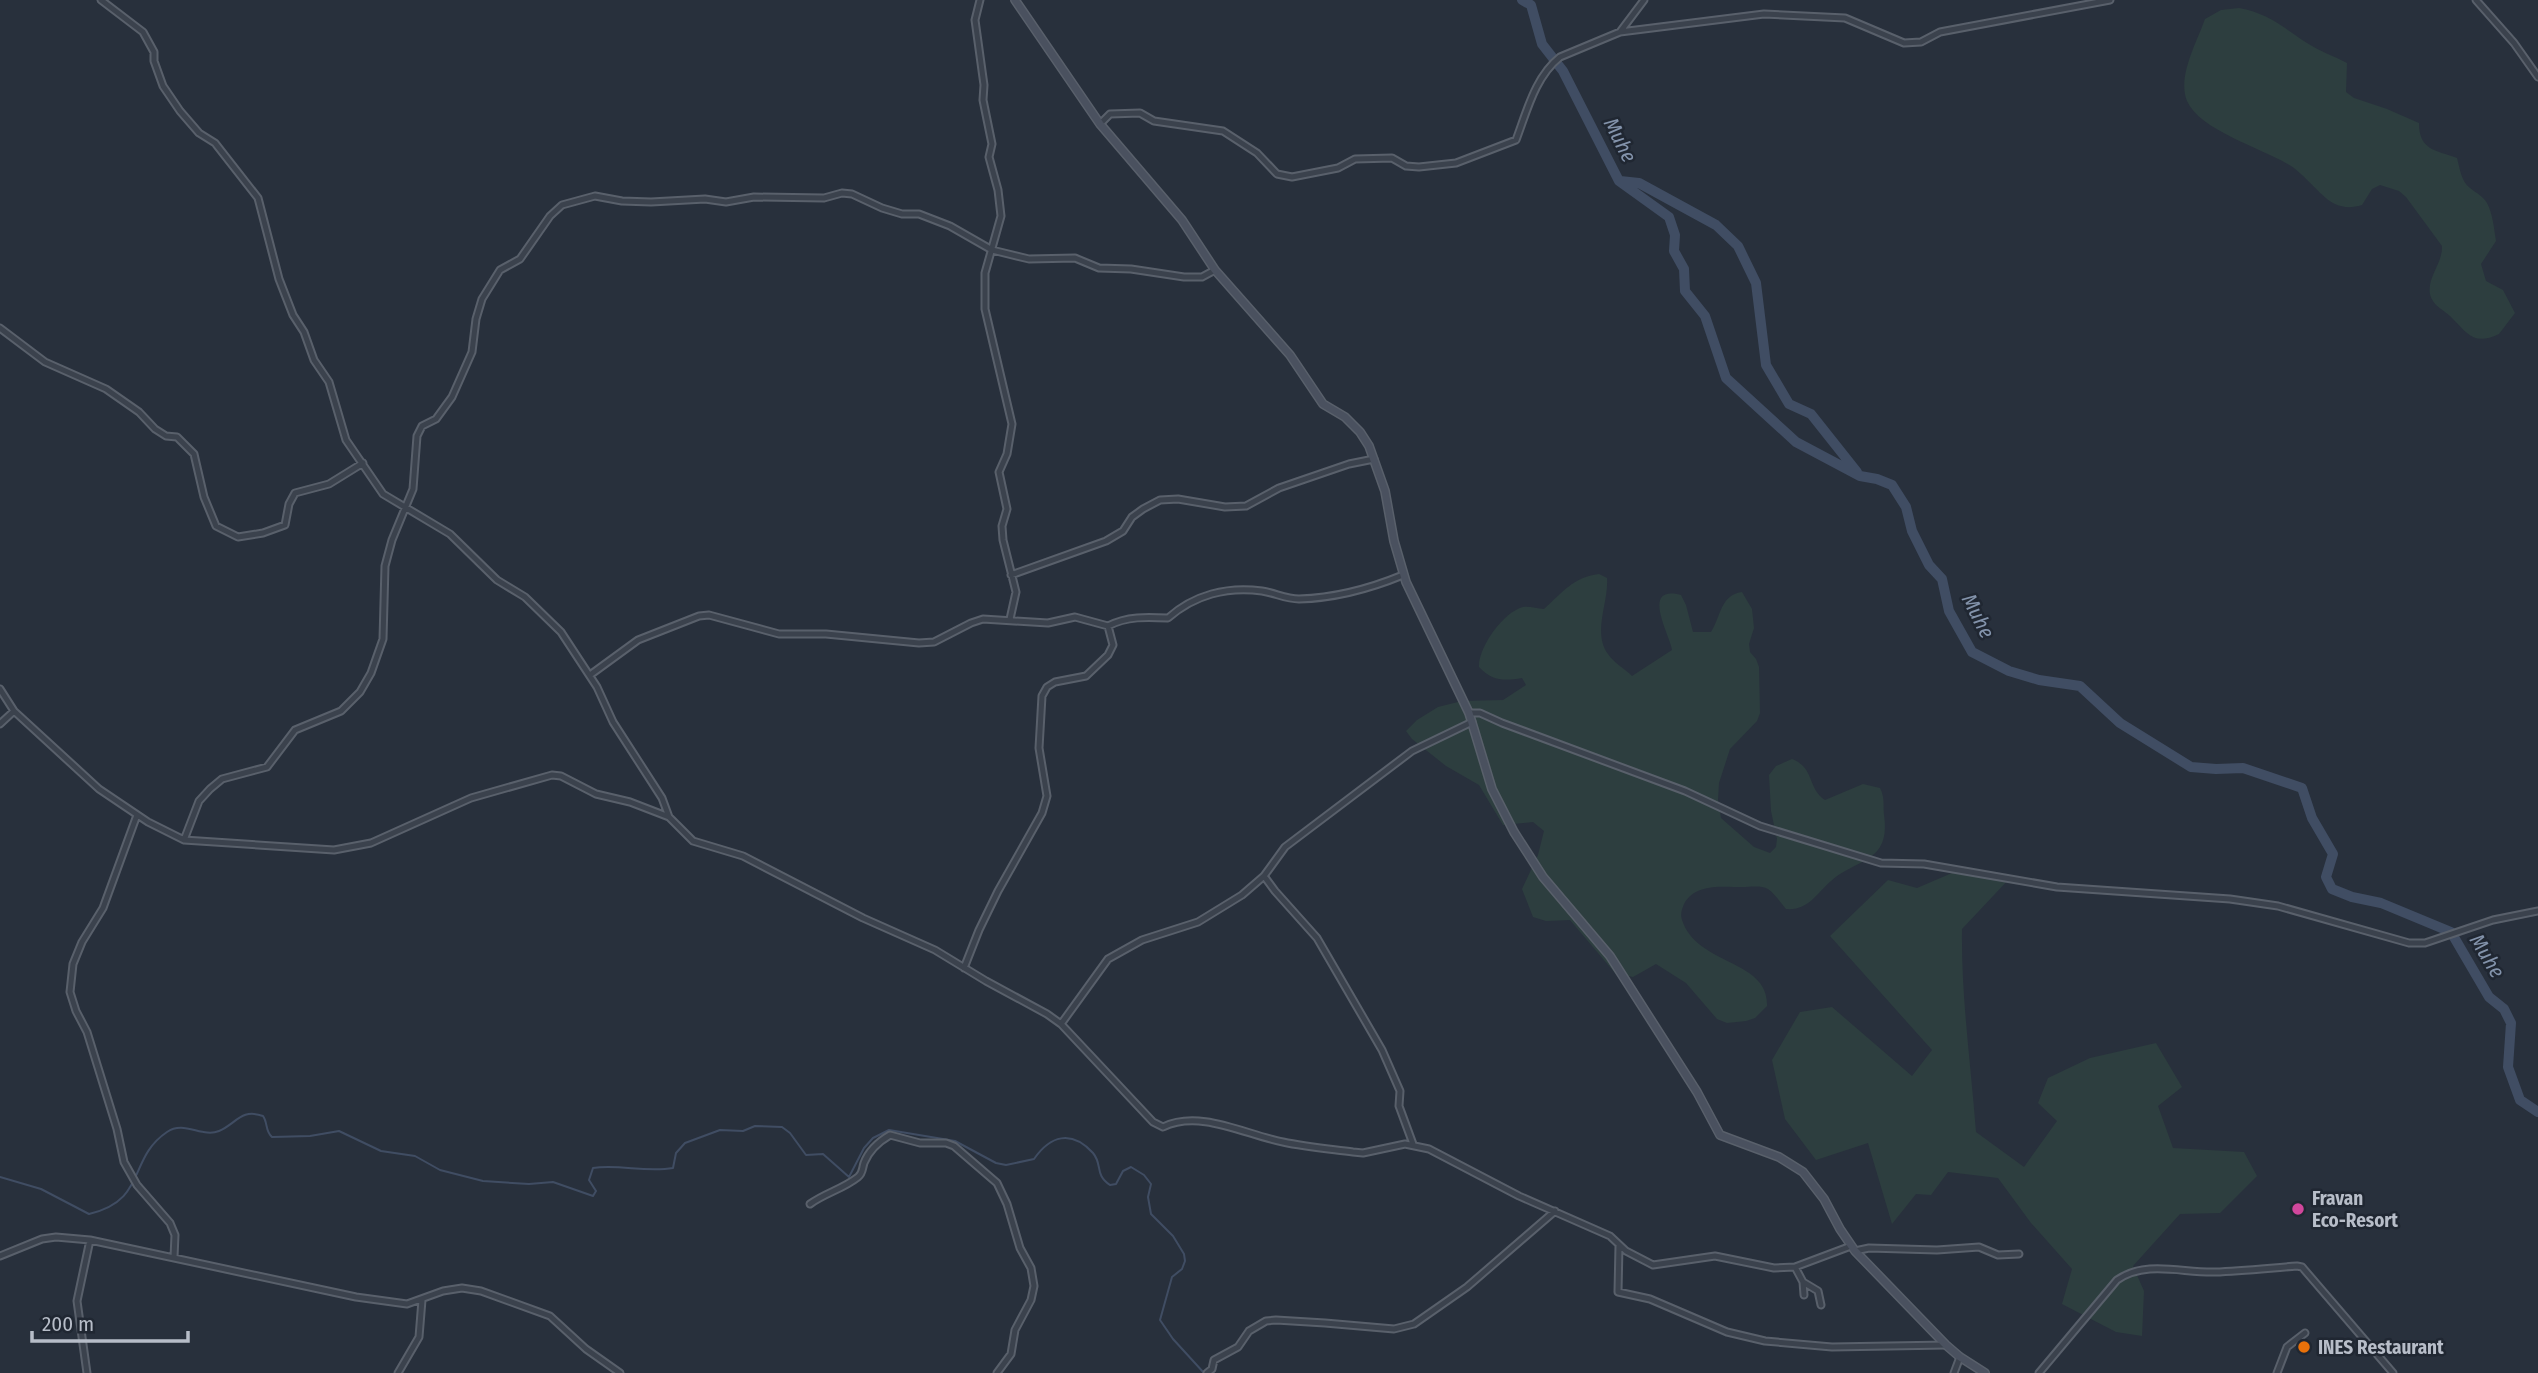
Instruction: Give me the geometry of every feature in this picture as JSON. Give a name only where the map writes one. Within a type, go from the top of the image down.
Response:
[{"type":"main road","points":[[1016,0],[1100,124],[1182,220],[1214,270],[1290,355],[1323,404],[1345,417],[1360,432],[1374,459],[1385,491],[1403,575],[1469,713],[1492,789],[1514,832],[1543,877],[1610,956],[1697,1092],[1720,1135],[1779,1157],[1803,1172],[1824,1199],[1853,1249],[1946,1345],[1984,1373]]},
{"type":"street","points":[[101,0],[143,32],[154,52],[154,61],[163,86],[180,111],[198,133],[215,143],[258,198],[288,303],[304,332],[314,360],[329,382],[346,440],[383,494],[450,534],[498,580],[525,597],[561,632],[590,675],[613,722],[662,797],[669,817]]},
{"type":"street","points":[[980,0],[975,20],[984,85],[983,100],[992,144],[989,157],[998,190],[1001,216],[985,273],[985,309],[1012,424],[1007,454],[999,472],[1007,509],[1002,526],[1016,592],[1010,619]]},
{"type":"street","points":[[1620,32],[1644,0]]},
{"type":"street","points":[[1100,124],[1110,114],[1140,113],[1154,121],[1223,131],[1257,153],[1277,174],[1292,177],[1338,168],[1355,159],[1392,158],[1406,166],[1419,167],[1456,163],[1516,140],[1542,75],[1553,62],[1620,32],[1764,14],[1845,18],[1904,43],[1922,42],[1940,32],[2110,0]]},
{"type":"street","points":[[2476,0],[2514,43],[2538,77]]},
{"type":"street","points":[[184,840],[199,801],[210,789],[222,779],[267,767],[295,730],[341,711],[360,692],[383,639],[386,566],[392,540],[413,489],[417,436],[422,426],[436,419],[452,397],[472,352],[476,319],[482,299],[500,270],[520,259],[550,216],[562,205],[595,195],[621,201],[705,199],[726,202],[754,197],[824,198],[842,193],[852,194],[902,214],[919,214],[950,226],[992,250],[1029,259],[1075,258],[1099,268],[1131,269],[1184,278],[1202,277],[1214,270]]},
{"type":"street","points":[[0,328],[45,362],[106,389],[139,412],[155,429],[166,436],[177,438],[194,454],[204,497],[216,526],[238,537],[263,533],[285,525],[289,504],[295,493],[329,484],[363,463]]},
{"type":"street","points":[[1011,575],[1106,541],[1124,531],[1132,517],[1160,500],[1178,499],[1225,507],[1246,506],[1279,488],[1349,464],[1374,459]]},
{"type":"street","points":[[590,675],[638,640],[699,616],[709,615],[779,634],[826,634],[919,643],[934,642],[983,619],[1048,623],[1075,617],[1108,625],[1119,620],[1142,617],[1168,618],[1182,605],[1225,590],[1263,591],[1297,599],[1339,595],[1371,588],[1403,575]]},
{"type":"street","points":[[964,968],[979,930],[1042,813],[1047,796],[1040,748],[1042,696],[1047,687],[1055,682],[1086,676],[1095,669],[1113,645],[1108,625]]},
{"type":"street","points":[[0,690],[14,712],[99,789],[137,815],[184,840],[334,850],[370,843],[471,798],[552,775],[561,776],[596,794],[630,802],[669,817],[693,841],[743,856],[863,918],[935,950],[1047,1014],[1061,1024],[1153,1122],[1163,1127],[1176,1120],[1193,1120],[1283,1142],[1363,1153],[1413,1144],[1429,1149],[1519,1196],[1610,1236],[1640,1260],[1653,1265],[1714,1256],[1774,1268],[1795,1267],[1853,1249],[1870,1248],[1937,1250],[1979,1247],[1998,1255],[2019,1254]]},
{"type":"street","points":[[0,724],[14,712]]},
{"type":"street","points":[[1469,713],[1480,713],[1685,791],[1760,827],[1881,863],[1924,864],[2057,887],[2230,899],[2278,906],[2409,943],[2425,943],[2493,920],[2538,911]]},
{"type":"street","points":[[1061,1024],[1108,959],[1142,940],[1198,922],[1242,895],[1264,876],[1285,847],[1412,751],[1472,722]]},
{"type":"street","points":[[137,815],[103,908],[82,942],[73,964],[70,992],[87,1032],[124,1161],[137,1185],[170,1223],[175,1235],[174,1257]]},
{"type":"street","points":[[1264,876],[1317,938],[1382,1050],[1400,1091],[1399,1107],[1413,1144]]},
{"type":"street","points":[[810,1204],[861,1175],[868,1154],[878,1142],[890,1135],[920,1143],[946,1143],[972,1159],[997,1183],[1010,1212],[1020,1248],[1031,1268],[1034,1286],[1031,1300],[1015,1331],[1011,1354],[997,1373]]},
{"type":"street","points":[[1208,1373],[1214,1360],[1238,1347],[1248,1331],[1266,1321],[1325,1322],[1394,1329],[1413,1324],[1467,1287],[1555,1211]]},
{"type":"street","points":[[0,1256],[42,1239],[56,1237],[90,1240],[356,1297],[407,1304],[462,1288],[481,1291],[550,1316],[586,1349],[620,1373]]},
{"type":"street","points":[[87,1373],[77,1300],[90,1240]]},
{"type":"street","points":[[1619,1245],[1618,1292],[1650,1300],[1727,1332],[1774,1342],[1832,1347],[1946,1345]]},
{"type":"street","points":[[2039,1373],[2117,1280],[2129,1274],[2153,1268],[2215,1272],[2297,1266],[2302,1267],[2393,1373]]},
{"type":"street","points":[[1795,1267],[1803,1282],[1804,1295]]},
{"type":"street","points":[[1803,1282],[1818,1291],[1821,1305]]},
{"type":"street","points":[[398,1373],[419,1337],[422,1300]]},
{"type":"street","points":[[2277,1373],[2287,1347],[2305,1333]]},
{"type":"street","points":[[1954,1373],[1960,1357]]},
{"type":"shaded area","points":[[2239,8],[2267,17],[2312,46],[2347,63],[2346,92],[2354,98],[2419,123],[2425,144],[2435,151],[2457,158],[2465,182],[2485,201],[2492,217],[2496,241],[2481,264],[2486,281],[2503,290],[2515,313],[2499,334],[2483,339],[2472,336],[2434,302],[2430,288],[2442,246],[2399,191],[2380,185],[2372,189],[2362,205],[2338,205],[2325,197],[2291,166],[2219,130],[2194,112],[2187,101],[2184,81],[2205,19],[2221,10]]},
{"type":"shaded area","points":[[1599,574],[1607,578],[1601,627],[1603,645],[1610,657],[1632,676],[1672,650],[1660,614],[1659,604],[1662,597],[1669,594],[1681,595],[1693,632],[1711,632],[1725,602],[1735,594],[1742,592],[1752,609],[1754,628],[1749,644],[1750,652],[1759,667],[1760,713],[1757,721],[1730,749],[1719,783],[1718,800],[1721,818],[1754,847],[1770,853],[1776,847],[1769,775],[1776,766],[1792,759],[1804,768],[1815,790],[1825,800],[1863,784],[1880,788],[1882,792],[1885,831],[1877,851],[1831,881],[1806,904],[1786,909],[1768,889],[1755,886],[1702,889],[1689,897],[1684,904],[1681,918],[1690,935],[1716,955],[1745,970],[1757,979],[1765,991],[1767,1006],[1755,1018],[1727,1023],[1717,1019],[1686,983],[1656,964],[1633,977],[1615,973],[1570,920],[1546,921],[1533,917],[1522,889],[1538,855],[1544,831],[1533,822],[1503,825],[1479,785],[1446,766],[1406,731],[1417,720],[1438,707],[1462,701],[1503,700],[1526,685],[1522,678],[1499,679],[1479,667],[1487,641],[1500,623],[1515,610],[1523,607],[1544,609],[1575,582]]},
{"type":"shaded area","points":[[1952,873],[2010,878],[1962,929],[1965,1005],[1976,1132],[2024,1167],[2057,1121],[2038,1103],[2048,1078],[2090,1058],[2156,1043],[2182,1087],[2158,1106],[2173,1148],[2244,1152],[2257,1176],[2220,1213],[2180,1214],[2133,1266],[2144,1291],[2142,1336],[2116,1332],[2062,1304],[2072,1269],[2031,1223],[1998,1178],[1948,1172],[1931,1195],[1916,1194],[1892,1224],[1868,1143],[1816,1160],[1785,1119],[1772,1060],[1800,1012],[1832,1007],[1912,1076],[1932,1050],[1830,936],[1888,880],[1917,888]]},
{"type":"waterway","name":"Muhe","points":[[1522,0],[1531,5],[1542,44],[1563,71],[1619,181],[1669,217],[1675,235],[1674,251],[1684,269],[1685,291],[1705,316],[1726,378],[1796,442],[1860,476],[1892,485],[1906,507],[1912,531],[1929,565],[1942,579],[1949,611],[1972,652],[2009,671],[2039,680],[2080,686],[2120,723],[2191,767],[2243,768],[2302,788],[2312,818],[2333,854],[2326,877],[2332,889],[2352,897],[2381,903],[2451,932],[2489,997],[2504,1009],[2511,1023],[2508,1067],[2520,1100],[2538,1112]]},
{"type":"waterway","points":[[1620,181],[1639,183],[1716,225],[1738,246],[1756,283],[1766,365],[1789,404],[1811,414],[1857,472]]},
{"type":"waterway","points":[[0,1177],[41,1189],[89,1214],[108,1208],[120,1199],[129,1189],[146,1154],[167,1132],[186,1128],[213,1133],[249,1114],[263,1116],[272,1137],[310,1136],[339,1131],[381,1151],[415,1156],[440,1170],[483,1181],[529,1184],[553,1182],[593,1196],[596,1191],[589,1180],[593,1168],[673,1168],[676,1153],[685,1143],[720,1130],[743,1131],[755,1126],[782,1127],[790,1133],[806,1155],[823,1154],[849,1177],[864,1148],[873,1138],[889,1130],[955,1141],[996,1163],[1006,1165],[1034,1159],[1047,1145],[1061,1138],[1069,1138],[1085,1145],[1093,1153],[1102,1177],[1110,1185],[1116,1184],[1123,1171],[1131,1167],[1144,1175],[1151,1184],[1148,1197],[1151,1214],[1173,1236],[1184,1254],[1185,1261],[1182,1269],[1172,1277],[1160,1320],[1173,1339],[1204,1373]]},
{"type":"place","name":"Fravan Eco-Resort","points":[[2298,1209]]},
{"type":"place","name":"INES Restaurant","points":[[2304,1347]]}]
